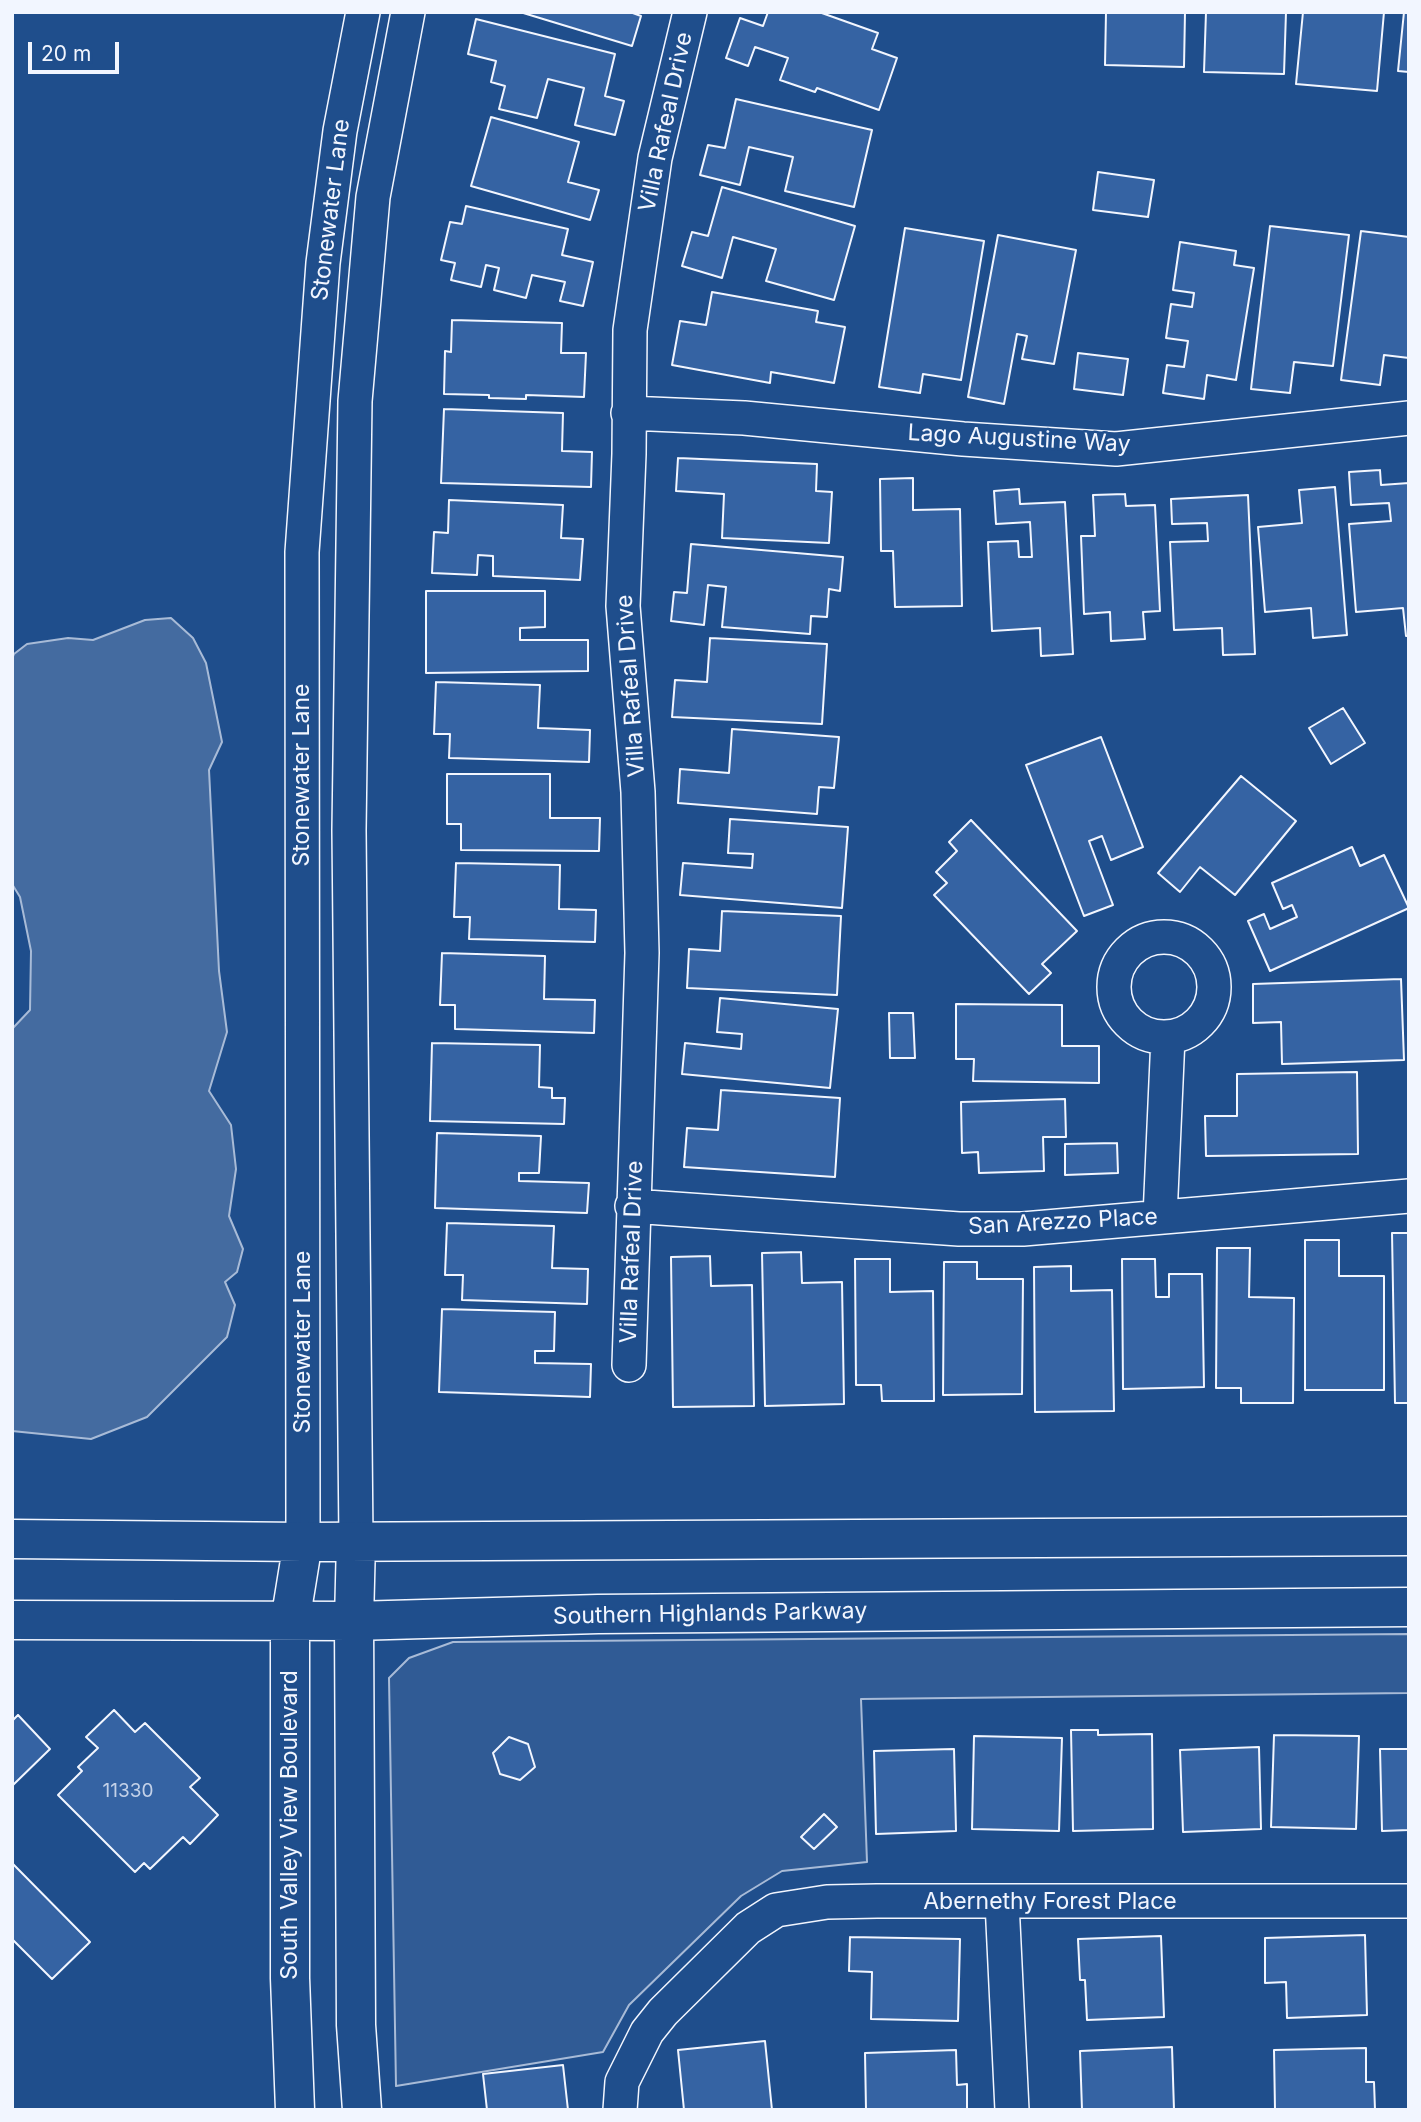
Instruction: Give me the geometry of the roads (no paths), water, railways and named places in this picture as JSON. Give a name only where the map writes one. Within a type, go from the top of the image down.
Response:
[{"type":"main road","points":[[12,1539],[303,1542],[1409,1536]]},
{"type":"main road","points":[[356,1541],[356,2025],[362,2110]]},
{"type":"main road","name":"South Valley View Boulevard","points":[[295,2110],[290,1978],[290,1622],[303,1542]]},
{"type":"main road","name":"Southern Highlands Parkway","points":[[12,1620],[290,1622],[598,1614],[1409,1607]]},
{"type":"street","name":"Stonewater Lane","points":[[303,1542],[302,552],[323,263],[340,131],[363,12]]},
{"type":"street","name":"Stonewater Lane","points":[[356,1541],[349,830],[355,401],[373,197],[408,12]]},
{"type":"street","name":"Villa Rafeal Drive","points":[[629,1365],[642,953],[638,792],[623,606],[629,454],[630,330],[655,158],[691,12]]},
{"type":"street","name":"Lago Augustine Way","points":[[628,413],[744,418],[963,439],[1116,449],[1409,418]]},
{"type":"street","points":[[1160,1217],[1168,1037]]},
{"type":"street","name":"San Arezzo Place","points":[[632,1206],[959,1228],[1023,1229],[1409,1196]]},
{"type":"street","name":"Abernethy Forest Place","points":[[620,2110],[622,2082],[647,2032],[711,1963],[748,1928],[776,1910],[827,1902],[1409,1901]]},
{"type":"street","points":[[1002,1902],[1012,2110]]}]
